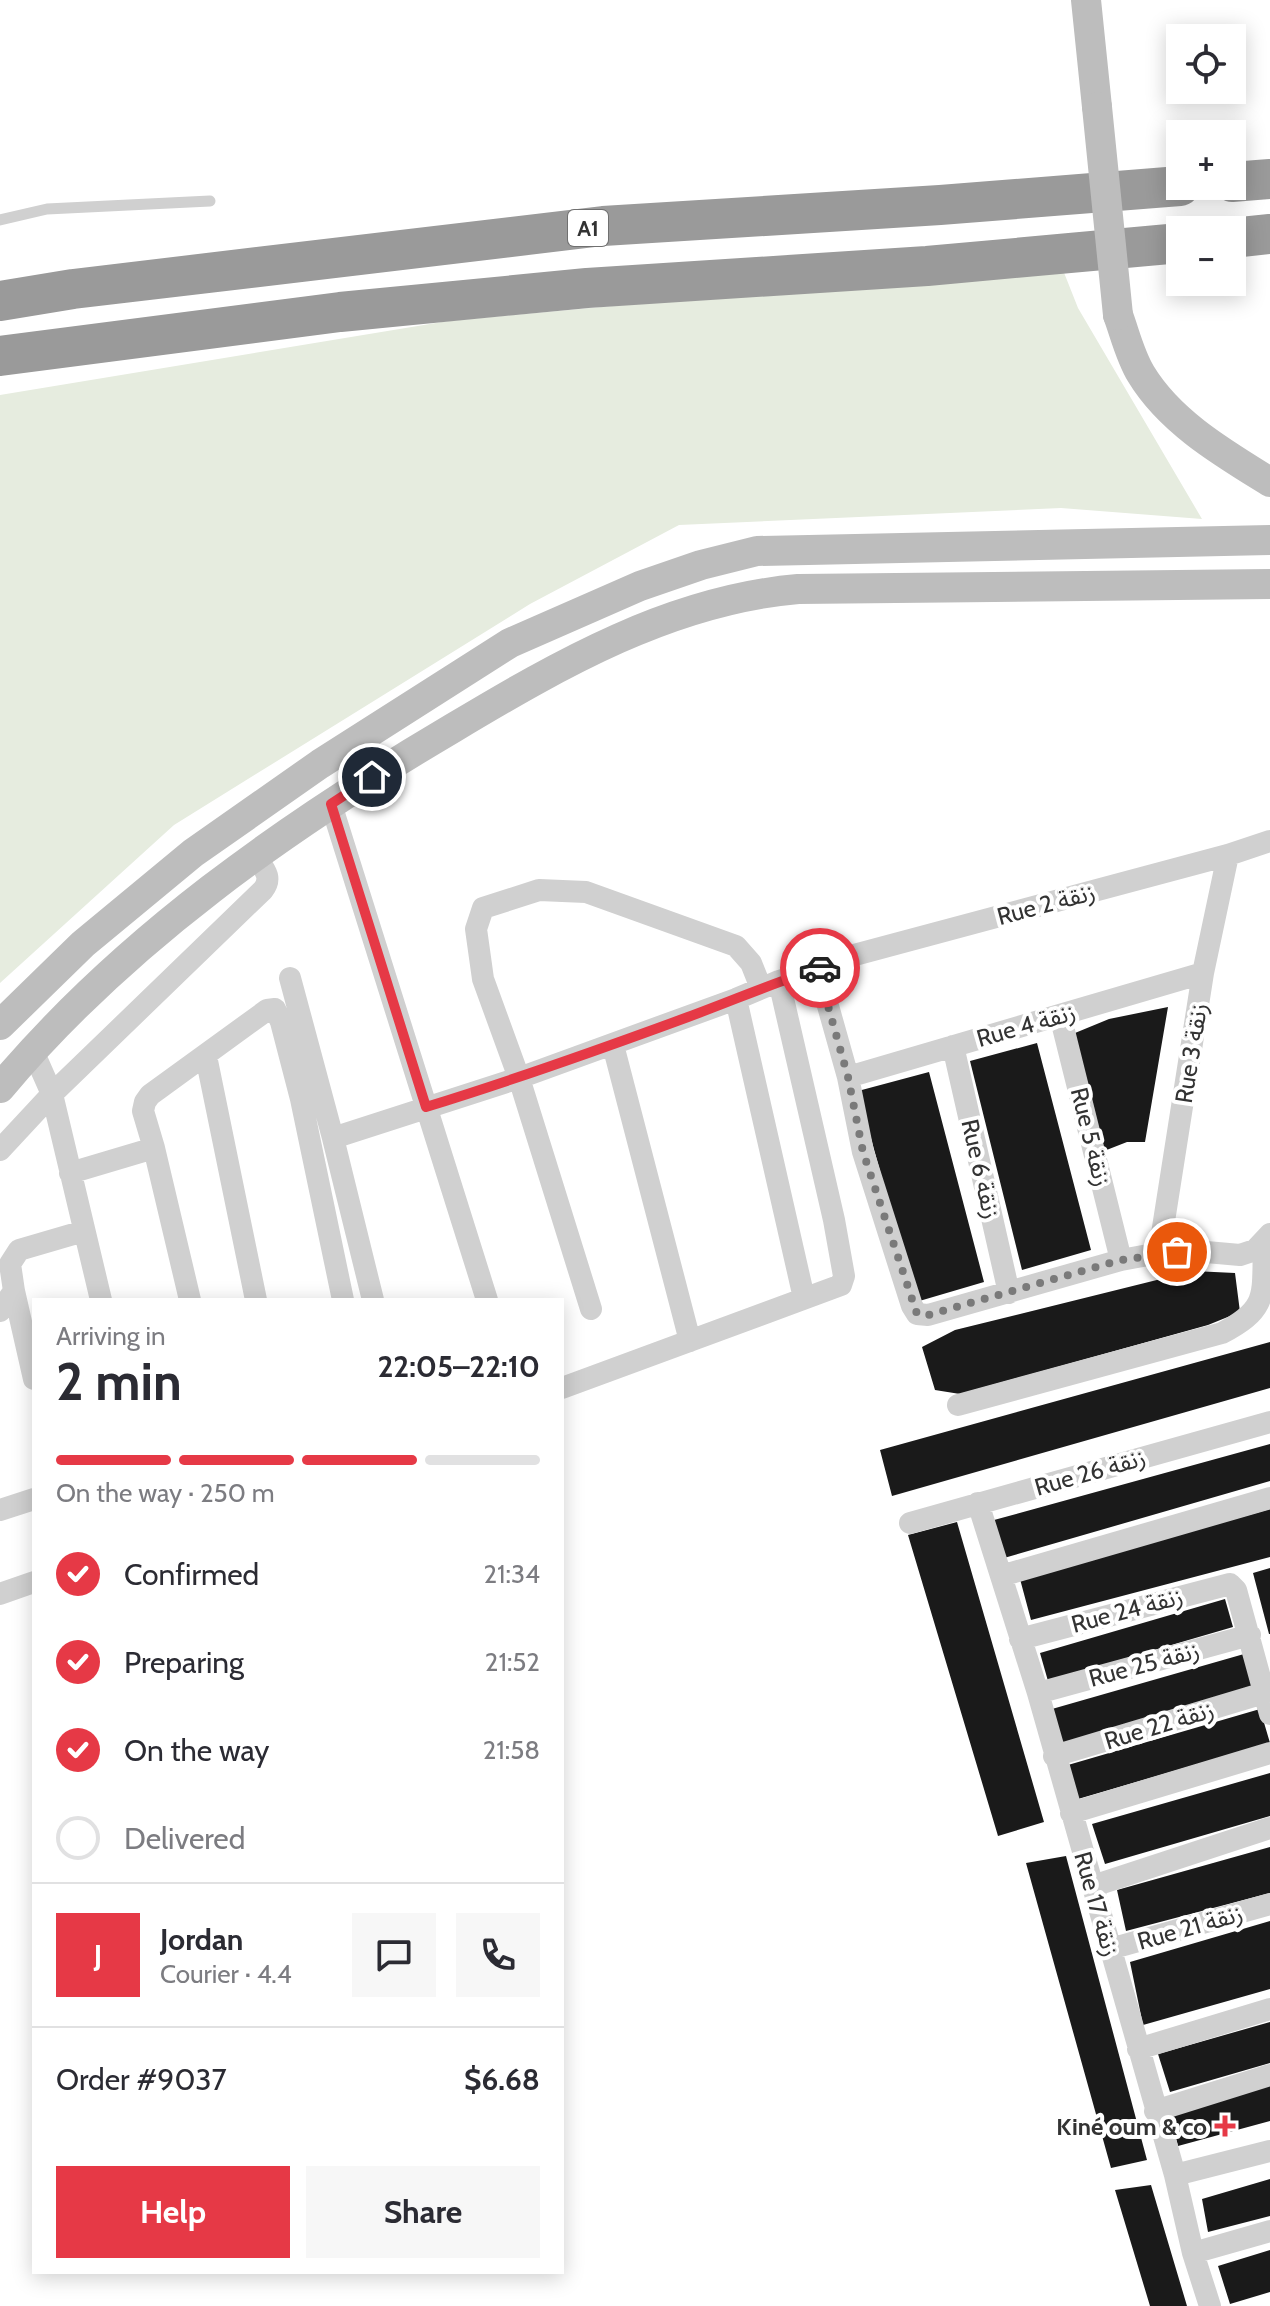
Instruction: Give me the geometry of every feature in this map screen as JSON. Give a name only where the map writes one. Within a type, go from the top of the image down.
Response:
[{"type":"highway","points":[[1246,181],[1270,179]]},
{"type":"highway","name":"A1","points":[[0,301],[73,289],[603,226],[1166,187]]},
{"type":"highway","points":[[1246,237],[1270,234]]},
{"type":"highway","points":[[0,356],[340,312],[572,290],[927,266],[1166,244]]},
{"type":"highway","points":[[0,290],[73,289]]},
{"type":"street","points":[[1086,0],[1118,315],[1140,371],[1153,392],[1198,434],[1270,482]]},
{"type":"street","points":[[0,1025],[83,944],[132,902],[193,853],[283,789],[510,643],[640,586],[714,561],[757,551],[1270,540]]},
{"type":"street","points":[[0,1088],[33,1051],[144,944],[177,915],[256,857],[418,748],[592,649],[658,622],[743,596],[798,589],[1270,584]]},
{"type":"street","points":[[331,804],[486,1298]]},
{"type":"street","name":"Rue 2 زنقة","points":[[333,1138],[613,1045],[822,968],[832,961],[1228,855],[1270,841]]},
{"type":"street","name":"Rue 3 زنقة","points":[[1159,1253],[1203,973],[1228,855]]},
{"type":"street","points":[[0,1150],[52,1094],[263,890],[267,884],[267,872],[256,857]]},
{"type":"street","points":[[564,1387],[841,1285],[844,1276],[834,1220],[770,985],[736,946],[586,892],[539,890],[483,908],[476,929],[483,979],[519,1078],[591,1309]]},
{"type":"street","points":[[822,968],[821,981],[848,1077],[863,1152],[917,1314],[928,1315],[1121,1260],[1195,1251],[1240,1255],[1255,1250],[1267,1239]]},
{"type":"street","name":"Rue 4 زنقة","points":[[848,1077],[1203,973]]},
{"type":"street","points":[[290,978],[373,1298]]},
{"type":"street","points":[[736,999],[804,1298]]},
{"type":"street","points":[[190,1298],[143,1111],[145,1102],[150,1095],[267,1010],[275,1009],[279,1013],[301,1099],[343,1298]]},
{"type":"street","name":"Rue 5 زنقة","points":[[1060,1015],[1121,1260]]},
{"type":"street","points":[[613,1045],[690,1341]]},
{"type":"street","name":"Rue 6 زنقة","points":[[953,1046],[1009,1293]]},
{"type":"street","points":[[33,1051],[52,1094],[101,1298]]},
{"type":"street","points":[[206,1056],[256,1298]]},
{"type":"street","points":[[70,1173],[154,1148]]},
{"type":"street","points":[[32,1370],[10,1264],[19,1250],[84,1231]]},
{"type":"street","points":[[958,1405],[1222,1333],[1244,1322],[1253,1316],[1261,1299],[1267,1239]]},
{"type":"street","points":[[0,1311],[14,1291]]},
{"type":"street","name":"Rue 26 زنقة","points":[[910,1523],[1270,1422]]},
{"type":"street","points":[[1001,1576],[1270,1498]]},
{"type":"street","points":[[0,1510],[32,1500]]},
{"type":"street","name":"Rue 17 زنقة","points":[[978,1503],[1038,1693],[1210,2306]]},
{"type":"street","points":[[0,1594],[32,1583]]},
{"type":"street","name":"Rue 24 زنقة","points":[[1020,1639],[1225,1583],[1233,1585],[1250,1635]]},
{"type":"street","points":[[1250,1635],[1267,1704]]},
{"type":"street","name":"Rue 25 زنقة","points":[[1038,1693],[1250,1635]]},
{"type":"street","name":"Rue 22 زنقة","points":[[1054,1756],[1267,1704]]},
{"type":"street","points":[[1071,1813],[1270,1753]]},
{"type":"street","points":[[1093,1886],[1270,1828]]},
{"type":"street","name":"Rue 21 زنقة","points":[[1110,1949],[1270,1904]]},
{"type":"street","points":[[1138,2049],[1270,2009]]},
{"type":"street","points":[[1155,2111],[1270,2075]]},
{"type":"street","points":[[1175,2175],[1270,2151]]},
{"type":"street","points":[[1193,2253],[1270,2231]]},
{"type":"lane","points":[[0,220],[47,209],[210,201]]},
{"type":"shaded area","points":[[1061,265],[1078,308],[1202,519],[1061,508],[679,525],[530,604],[174,825],[0,983],[0,395],[448,321]]},
{"type":"building","points":[[1168,1007],[1145,1142],[1127,1142],[1104,1151],[1075,1033],[1109,1019]]},
{"type":"building","points":[[1037,1043],[1091,1250],[1022,1270],[970,1061]]},
{"type":"building","points":[[929,1072],[984,1282],[916,1302],[858,1091]]},
{"type":"building","points":[[1193,1271],[1235,1273],[1240,1312],[1208,1325],[960,1394],[935,1390],[922,1347],[955,1330]]},
{"type":"building","points":[[1270,1342],[1270,1388],[892,1496],[880,1450]]},
{"type":"building","points":[[1270,1444],[1270,1481],[1004,1558],[994,1520]]},
{"type":"building","points":[[1270,1509],[1270,1557],[1031,1620],[1020,1579]]},
{"type":"building","points":[[957,1522],[1044,1822],[998,1836],[908,1535]]},
{"type":"building","points":[[1270,1568],[1270,1634],[1269,1634],[1253,1573]]},
{"type":"building","points":[[1225,1599],[1233,1627],[1048,1681],[1040,1653]]},
{"type":"building","points":[[1244,1654],[1254,1688],[1062,1744],[1052,1709]]},
{"type":"building","points":[[1260,1709],[1270,1743],[1078,1799],[1068,1765]]},
{"type":"building","points":[[1270,1773],[1270,1816],[1105,1864],[1092,1824]]},
{"type":"building","points":[[1270,1847],[1270,1893],[1126,1931],[1117,1890]]},
{"type":"building","points":[[1066,1856],[1147,2160],[1111,2168],[1026,1863]]},
{"type":"building","points":[[1270,1921],[1270,1989],[1143,2025],[1130,1962]]},
{"type":"building","points":[[1270,2022],[1270,2063],[1170,2092],[1158,2054]]},
{"type":"building","points":[[1270,2085],[1270,2121],[1178,2146],[1170,2115]]},
{"type":"building","points":[[1270,2179],[1270,2216],[1208,2232],[1202,2199]]},
{"type":"building","points":[[1151,2185],[1187,2306],[1150,2306],[1115,2190]]},
{"type":"building","points":[[1270,2250],[1270,2292],[1230,2304],[1218,2266]]},
{"type":"way so far","points":[[820,968],[848,1077],[863,1152],[917,1314],[928,1315],[1121,1260],[1177,1252]]},
{"type":"place","name":"Kiné oum & co","points":[[1225,2126]]},
{"type":"route","points":[[372,777],[331,804],[426,1107],[613,1045],[820,968]]}]
